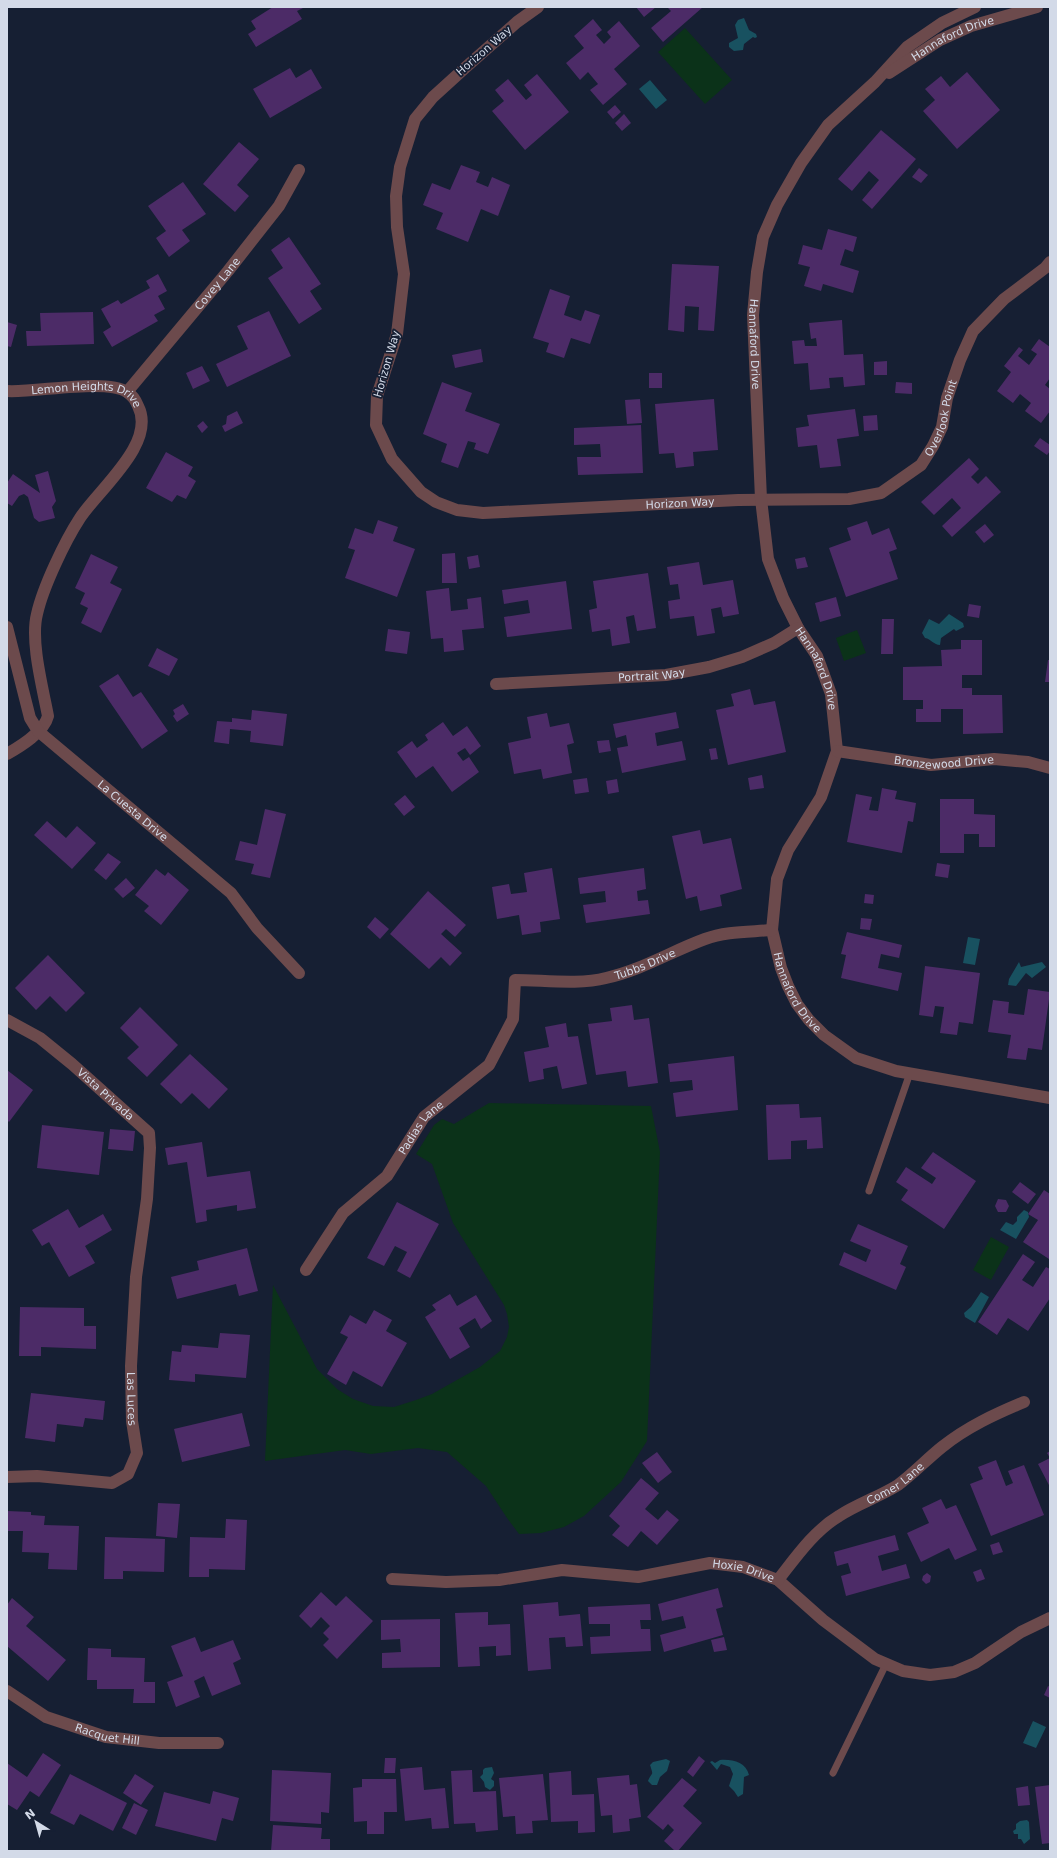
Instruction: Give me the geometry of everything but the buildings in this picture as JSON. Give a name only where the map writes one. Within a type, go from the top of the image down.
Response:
[{"type":"street","name":"Horizon Way","points":[[538,7],[517,22],[432,97],[415,119],[400,167],[396,196],[404,274],[397,334],[377,396],[376,425],[392,459],[421,492],[436,502],[458,510],[483,513],[761,499]]},
{"type":"street","name":"Hannaford Drive","points":[[975,7],[942,23],[907,47],[875,82],[828,125],[801,163],[777,204],[764,237],[757,272],[753,315],[761,499],[768,559],[783,598],[798,628],[817,656],[831,694],[837,751],[821,797],[788,850],[777,880],[772,930],[780,968],[797,1004],[824,1036],[856,1058],[873,1064],[910,1073],[1050,1098]]},
{"type":"street","name":"Hannaford Drive","points":[[875,82],[940,40],[971,26],[1037,7]]},
{"type":"street","name":"Covey Lane","points":[[127,392],[280,206],[299,170]]},
{"type":"street","name":"Overlook Point","points":[[761,499],[848,499],[881,493],[920,465],[933,446],[942,427],[947,398],[960,360],[973,331],[1004,299],[1045,268],[1050,262]]},
{"type":"street","name":"Lemon Heights Drive","points":[[7,391],[21,392],[92,386],[118,388],[127,392],[137,403],[141,412],[143,423],[140,436],[132,451],[79,519],[48,581],[39,604],[36,617],[36,647],[48,716],[46,724],[38,731]]},
{"type":"street","name":"La Cuesta Drive","points":[[7,627],[30,718],[38,731],[231,893],[257,928],[299,973]]},
{"type":"street","name":"Portrait Way","points":[[496,684],[666,675],[709,667],[742,657],[774,643],[798,628]]},
{"type":"street","points":[[7,754],[38,731]]},
{"type":"street","name":"Bronzewood Drive","points":[[837,751],[931,765],[994,759],[1028,762],[1050,768]]},
{"type":"street","name":"Tubbs Drive","points":[[515,980],[574,981],[605,978],[640,968],[706,938],[726,934],[772,930]]},
{"type":"street","name":"Padias Lane","points":[[306,1270],[343,1213],[387,1176],[424,1117],[489,1065],[513,1019],[515,980]]},
{"type":"street","name":"Vista Privada","points":[[7,1020],[40,1038],[72,1064],[149,1133],[150,1148],[147,1199]]},
{"type":"street","name":"Las Luces","points":[[7,1477],[37,1476],[112,1483],[128,1474],[137,1453],[132,1420],[131,1366],[136,1277],[147,1199]]},
{"type":"street","name":"Comer Lane","points":[[778,1580],[799,1553],[836,1517],[896,1486],[960,1434],[989,1417],[1024,1402]]},
{"type":"street","name":"Hoxie Drive","points":[[392,1579],[446,1582],[499,1580],[562,1570],[638,1577],[710,1563],[743,1567],[778,1580],[823,1620],[875,1659],[903,1671],[930,1676],[954,1672],[975,1663],[1021,1632],[1050,1618]]},
{"type":"street","name":"Racquet Hill","points":[[7,1691],[46,1717],[106,1737],[159,1743],[218,1743]]},
{"type":"lane","points":[[868,1190],[910,1073]]},
{"type":"lane","points":[[833,1773],[886,1664]]},
{"type":"green space","points":[[685,28],[732,80],[705,104],[658,52]]},
{"type":"green space","points":[[857,630],[866,653],[844,661],[836,638]]},
{"type":"green space","points":[[489,1103],[651,1106],[660,1152],[647,1441],[621,1482],[584,1516],[564,1527],[541,1533],[519,1534],[486,1486],[447,1452],[418,1448],[371,1454],[345,1450],[265,1461],[273,1285],[317,1369],[337,1389],[353,1399],[373,1406],[394,1407],[432,1394],[480,1367],[500,1351],[507,1337],[509,1327],[504,1305],[453,1223],[432,1164],[416,1154],[434,1125],[442,1119],[454,1124]]},
{"type":"green space","points":[[991,1237],[1009,1247],[991,1280],[973,1270]]},
{"type":"water","points":[[744,18],[749,30],[756,34],[757,37],[753,37],[744,44],[743,50],[734,51],[729,47],[729,43],[738,38],[735,25],[738,20]]},
{"type":"water","points":[[650,80],[667,100],[656,109],[639,89]]},
{"type":"water","points":[[949,614],[963,623],[964,627],[956,631],[954,629],[941,638],[940,645],[925,638],[922,633],[929,619],[939,624]]},
{"type":"water","points":[[968,937],[980,939],[975,965],[963,963]]},
{"type":"water","points":[[1019,962],[1021,967],[1042,962],[1046,967],[1032,978],[1026,973],[1016,986],[1008,985],[1009,979]]},
{"type":"water","points":[[1024,1210],[1028,1212],[1029,1217],[1016,1239],[1000,1230],[1006,1222],[1013,1225],[1017,1221],[1017,1217]]},
{"type":"water","points":[[981,1292],[989,1297],[975,1323],[965,1317],[964,1313],[971,1307]]},
{"type":"water","points":[[1033,1721],[1046,1727],[1036,1748],[1023,1743]]},
{"type":"water","points":[[666,1759],[670,1761],[667,1771],[660,1777],[657,1785],[652,1785],[648,1781],[652,1774],[650,1765],[653,1762]]},
{"type":"water","points":[[720,1760],[729,1760],[742,1764],[749,1775],[744,1777],[743,1794],[738,1797],[729,1786],[733,1774],[730,1767],[721,1764],[717,1770],[710,1762],[712,1761],[715,1763]]},
{"type":"water","points":[[492,1767],[494,1773],[491,1779],[494,1781],[494,1786],[490,1790],[485,1787],[484,1782],[480,1777],[485,1768]]},
{"type":"water","points":[[1027,1820],[1029,1822],[1030,1839],[1024,1844],[1021,1839],[1018,1839],[1018,1834],[1014,1834],[1013,1831],[1016,1829],[1016,1824],[1020,1821]]}]
